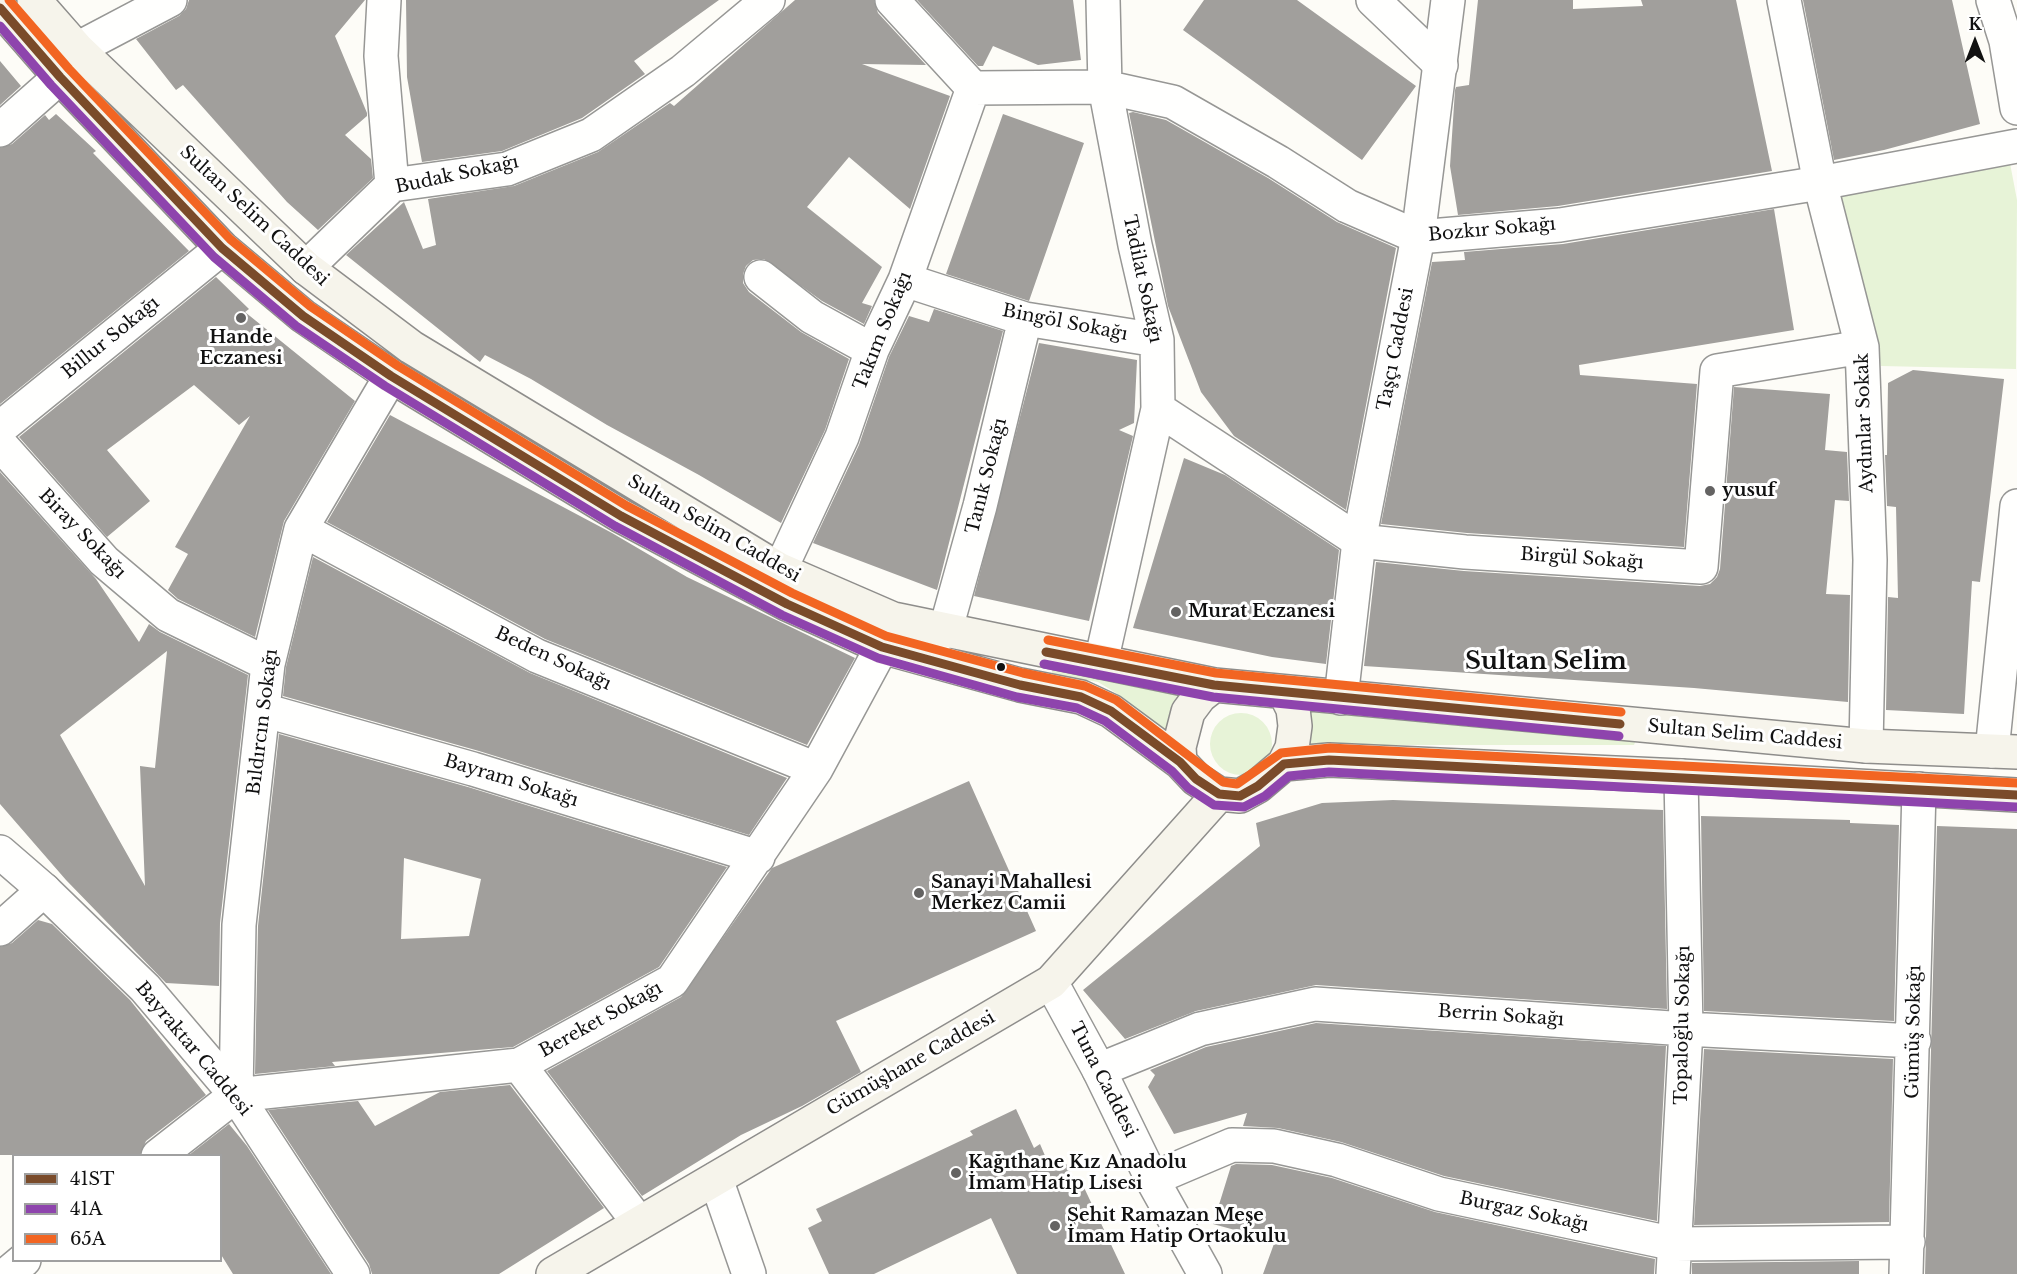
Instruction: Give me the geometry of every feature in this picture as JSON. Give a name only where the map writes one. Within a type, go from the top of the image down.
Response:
[{"type":"main road","name":"Sultan Selim Caddesi","points":[[34,0],[77,49],[306,268],[411,347],[887,633],[945,632],[1214,685],[1341,699],[1866,746],[2004,751]]},
{"type":"main road","name":"Sultan Selim Caddesi","points":[[0,8],[60,77],[222,248],[303,316],[391,376],[621,516],[787,604],[887,633],[1020,685],[1082,697],[1111,711],[1180,762],[1196,779],[1219,794]]},
{"type":"main road","points":[[60,77],[77,49]]},
{"type":"main road","points":[[391,376],[411,347]]},
{"type":"main road","points":[[1180,762],[1179,747],[1188,712],[1200,696],[1214,685]]},
{"type":"main road","points":[[1219,794],[1240,796],[1258,786],[1284,764],[1292,748],[1295,726],[1293,709],[1285,693]]},
{"type":"main road","points":[[1919,789],[1923,748]]},
{"type":"main road","points":[[1284,764],[1329,760],[1681,776],[2017,795]]},
{"type":"main road","name":"Gümüşhane Caddesi","points":[[553,1274],[1051,982],[1219,794]]},
{"type":"street","points":[[77,49],[170,0]]},
{"type":"street","points":[[384,0],[381,56],[392,185]]},
{"type":"street","name":"Budak Sokağı","points":[[306,268],[392,185],[507,168],[591,135],[683,71],[768,0]]},
{"type":"street","points":[[892,0],[973,88]]},
{"type":"street","name":"Tadilat Sokağı","points":[[1101,662],[1158,409],[1158,340],[1135,245],[1105,87],[1103,0]]},
{"type":"street","points":[[1373,0],[1441,65]]},
{"type":"street","name":"Taşçı Caddesi","points":[[1341,699],[1359,541],[1418,237],[1448,0]]},
{"type":"street","name":"Aydınlar Sokak","points":[[1784,0],[1820,183],[1862,347],[1870,560],[1866,746]]},
{"type":"street","points":[[1993,0],[2006,41],[2017,108]]},
{"type":"street","points":[[0,130],[60,77]]},
{"type":"street","name":"Bozkır Sokağı","points":[[973,88],[1105,87],[1173,102],[1278,162],[1347,206],[1418,237],[1560,225],[1820,183],[2017,146]]},
{"type":"street","name":"Takım Sokağı","points":[[780,570],[842,437],[872,350],[905,280],[973,88]]},
{"type":"street","name":"Billur Sokağı","points":[[0,429],[222,248]]},
{"type":"street","points":[[761,277],[812,317],[872,350]]},
{"type":"street","name":"Bingöl Sokağı","points":[[905,280],[1025,319],[1158,340]]},
{"type":"street","name":"Tanık Sokağı","points":[[945,632],[980,506],[1025,319]]},
{"type":"street","name":"Birgül Sokağı","points":[[1158,409],[1359,541],[1465,552],[1701,567],[1717,371],[1862,347]]},
{"type":"street","name":"Bıldırcın Sokağı","points":[[236,1095],[239,925],[268,664],[301,529],[391,376]]},
{"type":"street","name":"Biray Sokağı","points":[[0,444],[104,561],[168,615],[268,664]]},
{"type":"street","points":[[2004,751],[2017,506]]},
{"type":"street","name":"Beden Sokağı","points":[[301,529],[537,656],[816,769]]},
{"type":"street","name":"Bereket Sokağı","points":[[236,1095],[519,1065],[672,981],[816,769],[887,633]]},
{"type":"street","name":"Bayram Sokağı","points":[[263,710],[473,769],[758,857]]},
{"type":"street","name":"Topaloğlu Sokağı","points":[[1674,1259],[1686,1029],[1681,776]]},
{"type":"street","name":"Gümüş Sokağı","points":[[1907,1258],[1919,789]]},
{"type":"street","name":"Bayraktar Caddesi","points":[[0,852],[45,890],[145,988],[236,1095],[353,1274]]},
{"type":"street","points":[[0,929],[45,890]]},
{"type":"street","name":"Tuna Caddesi","points":[[1051,982],[1099,1070],[1152,1179],[1205,1274]]},
{"type":"street","name":"Berrin Sokağı","points":[[1099,1070],[1200,1029],[1315,1004],[1686,1029],[1914,1041]]},
{"type":"street","points":[[519,1065],[639,1223]]},
{"type":"street","points":[[159,1154],[236,1095]]},
{"type":"street","name":"Burgaz Sokağı","points":[[1152,1179],[1232,1145],[1274,1146],[1337,1160],[1439,1194],[1674,1259],[1907,1258]]},
{"type":"street","points":[[716,1179],[749,1274]]},
{"type":"street","points":[[7,1274],[22,1262]]},
{"type":"green space","points":[[2009,158],[2017,200],[2016,369],[1881,366],[1832,191]]},
{"type":"green space","points":[[1052,669],[1088,673],[1180,691],[1164,734],[1116,693],[1098,682],[1052,674]]},
{"type":"green space","points":[[1303,708],[1638,735],[1634,745],[1306,745]]},
{"type":"green space","points":[[1235,713],[1247,713],[1263,722],[1270,732],[1272,744],[1270,756],[1263,766],[1247,775],[1235,775],[1224,770],[1215,761],[1210,750],[1210,738],[1215,727],[1224,718]]},
{"type":"building","points":[[189,0],[365,0],[335,36],[367,113],[367,116],[345,135],[371,159],[373,178],[318,230],[287,202],[183,85],[176,90],[136,39],[179,16],[186,9]]},
{"type":"building","points":[[406,0],[719,0],[634,61],[645,74],[582,118],[502,151],[422,162],[407,77]]},
{"type":"building","points":[[795,0],[874,0],[878,13],[926,65],[862,64],[950,96],[910,209],[849,157],[807,207],[882,267],[862,303],[872,306],[864,324],[822,301],[764,259],[753,260],[746,266],[743,283],[749,292],[801,332],[849,359],[825,430],[781,523],[607,425],[531,379],[485,355],[480,362],[346,255],[404,202],[423,249],[436,245],[428,199],[514,186],[598,152],[670,103],[674,106]]},
{"type":"building","points":[[917,0],[1073,0],[1081,60],[1038,65],[993,46],[983,66],[978,66]]},
{"type":"building","points":[[1204,0],[1297,0],[1416,86],[1362,160],[1183,30]]},
{"type":"building","points":[[1478,0],[1573,0],[1573,9],[1643,6],[1641,0],[1736,0],[1772,171],[1558,206],[1458,215],[1450,166],[1455,90],[1456,87],[1469,85]]},
{"type":"building","points":[[1803,0],[1952,0],[1980,124],[1884,150],[1834,160]]},
{"type":"building","points":[[0,61],[21,86],[0,105]]},
{"type":"building","points":[[1129,113],[1166,120],[1268,178],[1337,222],[1396,248],[1346,510],[1234,436],[1201,392],[1168,306]]},
{"type":"building","points":[[56,114],[96,151],[93,153],[189,251],[0,404],[0,148],[12,144],[45,115],[49,120]]},
{"type":"building","points":[[1003,114],[1084,143],[1029,301],[946,274]]},
{"type":"building","points":[[1774,209],[1794,330],[1579,365],[1580,375],[1697,384],[1684,547],[1467,533],[1381,524],[1432,262],[1465,260],[1464,252],[1563,244]]},
{"type":"building","points":[[216,277],[249,309],[245,312],[355,401],[284,521],[255,637],[178,599],[168,590],[188,554],[175,547],[250,416],[239,425],[194,385],[107,450],[150,501],[107,537],[19,437]]},
{"type":"building","points":[[934,309],[1003,331],[937,590],[813,543],[859,445],[889,357],[909,316],[929,322]]},
{"type":"building","points":[[1039,343],[1137,360],[1134,423],[1119,430],[1133,436],[1089,621],[974,596]]},
{"type":"building","points":[[1913,370],[2004,379],[1980,582],[1972,581],[1964,714],[1886,710],[1888,597],[1898,598],[1896,507],[1887,506],[1885,455],[1887,455],[1888,383]]},
{"type":"building","points":[[1734,387],[1830,394],[1825,450],[1847,452],[1849,501],[1835,500],[1826,594],[1850,595],[1848,702],[1694,688],[1364,666],[1376,562],[1464,571],[1700,586],[1710,584],[1717,577],[1720,569]]},
{"type":"building","points":[[390,415],[612,533],[687,577],[855,658],[807,745],[545,639],[327,522]]},
{"type":"building","points":[[1184,458],[1225,475],[1339,550],[1326,664],[1272,657],[1133,628]]},
{"type":"building","points":[[0,472],[96,579],[139,642],[149,624],[160,632],[248,675],[220,923],[219,986],[166,983],[66,880],[0,804]],"holes":[[[167,651],[155,768],[140,766],[145,886],[60,735]]]},
{"type":"building","points":[[313,557],[530,673],[787,778],[749,835],[479,751],[283,696],[286,667]]},
{"type":"building","points":[[279,734],[468,787],[727,867],[659,967],[513,1047],[332,1062],[335,1066],[255,1074],[258,926]],"holes":[[[404,858],[481,879],[469,936],[401,939]]]},
{"type":"building","points":[[969,781],[1036,931],[836,1021],[861,1072],[802,1106],[741,1135],[642,1196],[547,1071],[681,997],[772,868]]},
{"type":"building","points":[[1393,800],[1663,810],[1667,1009],[1316,985],[1196,1011],[1125,1039],[1083,990],[1260,846],[1256,823],[1322,803]]},
{"type":"building","points":[[1701,816],[1850,820],[1850,823],[1899,825],[1894,1021],[1704,1011]]},
{"type":"building","points":[[1937,826],[2017,829],[2017,1274],[1925,1274]]},
{"type":"building","points":[[38,920],[52,924],[130,1000],[206,1095],[146,1141],[140,1154],[0,1155],[0,947],[12,943]]},
{"type":"building","points":[[1316,1023],[1666,1046],[1657,1221],[1444,1176],[1341,1142],[1278,1128],[1243,1126],[1247,1113],[1174,1134],[1148,1087],[1155,1075],[1150,1070],[1206,1047]]},
{"type":"building","points":[[1704,1049],[1893,1059],[1889,1222],[1694,1225]]},
{"type":"building","points":[[510,1085],[604,1208],[499,1274],[372,1274],[369,1264],[268,1110],[358,1101],[375,1126],[440,1092]]},
{"type":"building","name":"Kağıthane Kız Anadolu İmam Hatip Lisesi","points":[[1016,1109],[1034,1148],[1040,1144],[1049,1165],[1063,1158],[1074,1179],[1079,1177],[1125,1274],[1017,1274],[991,1218],[874,1274],[829,1274],[808,1228],[822,1221],[816,1209],[973,1135],[970,1131]]},
{"type":"building","points":[[229,1124],[247,1146],[331,1274],[233,1274],[222,1256],[222,1154],[190,1154]]},
{"type":"building","points":[[1236,1164],[1272,1165],[1332,1178],[1435,1212],[1655,1259],[1654,1274],[1263,1274],[1275,1241],[1213,1224],[1231,1166]]},
{"type":"building","points":[[1859,1261],[1859,1274],[1692,1274],[1692,1263]]},
{"type":"transit line","name":"65A","points":[[9,0],[69,69],[230,239],[310,306],[398,366],[627,506],[792,593],[886,636],[1023,673],[1085,686],[1116,700],[1223,782],[1237,784],[1281,753],[1330,748],[2017,783]]},
{"type":"transit line","name":"41ST","points":[[0,8],[60,77],[222,248],[303,316],[391,376],[621,516],[787,604],[882,647],[1020,685],[1081,697],[1111,711],[1180,762],[1196,779],[1219,794],[1240,796],[1258,786],[1284,764],[1329,760],[2017,795]]},
{"type":"transit line","name":"41A","points":[[0,26],[51,85],[214,257],[296,326],[385,386],[615,526],[782,615],[878,658],[1017,697],[1077,708],[1105,721],[1172,771],[1188,788],[1214,805],[1244,807],[1265,796],[1289,776],[1329,772],[2016,807]]},
{"type":"transit line","name":"65A","points":[[1048,640],[1216,673],[1621,712]]},
{"type":"transit line","name":"41ST","points":[[1046,652],[1214,685],[1620,724]]},
{"type":"transit line","name":"41A","points":[[1044,664],[1213,697],[1619,736]]},
{"type":"place","name":"Hande Eczanesi","points":[[241,318]]},
{"type":"place","name":"yusuf","points":[[1710,491]]},
{"type":"place","name":"Murat Eczanesi","points":[[1176,612]]},
{"type":"place","name":"Sanayi Mahallesi Merkez Camii","points":[[919,893]]},
{"type":"place","name":"Kağıthane Kız Anadolu İmam Hatip Lisesi","points":[[956,1173]]},
{"type":"place","name":"Şehit Ramazan Meşe İmam Hatip Ortaokulu","points":[[1055,1226]]},
{"type":"district","name":"Sultan Selim","points":[[1546,662]]}]
